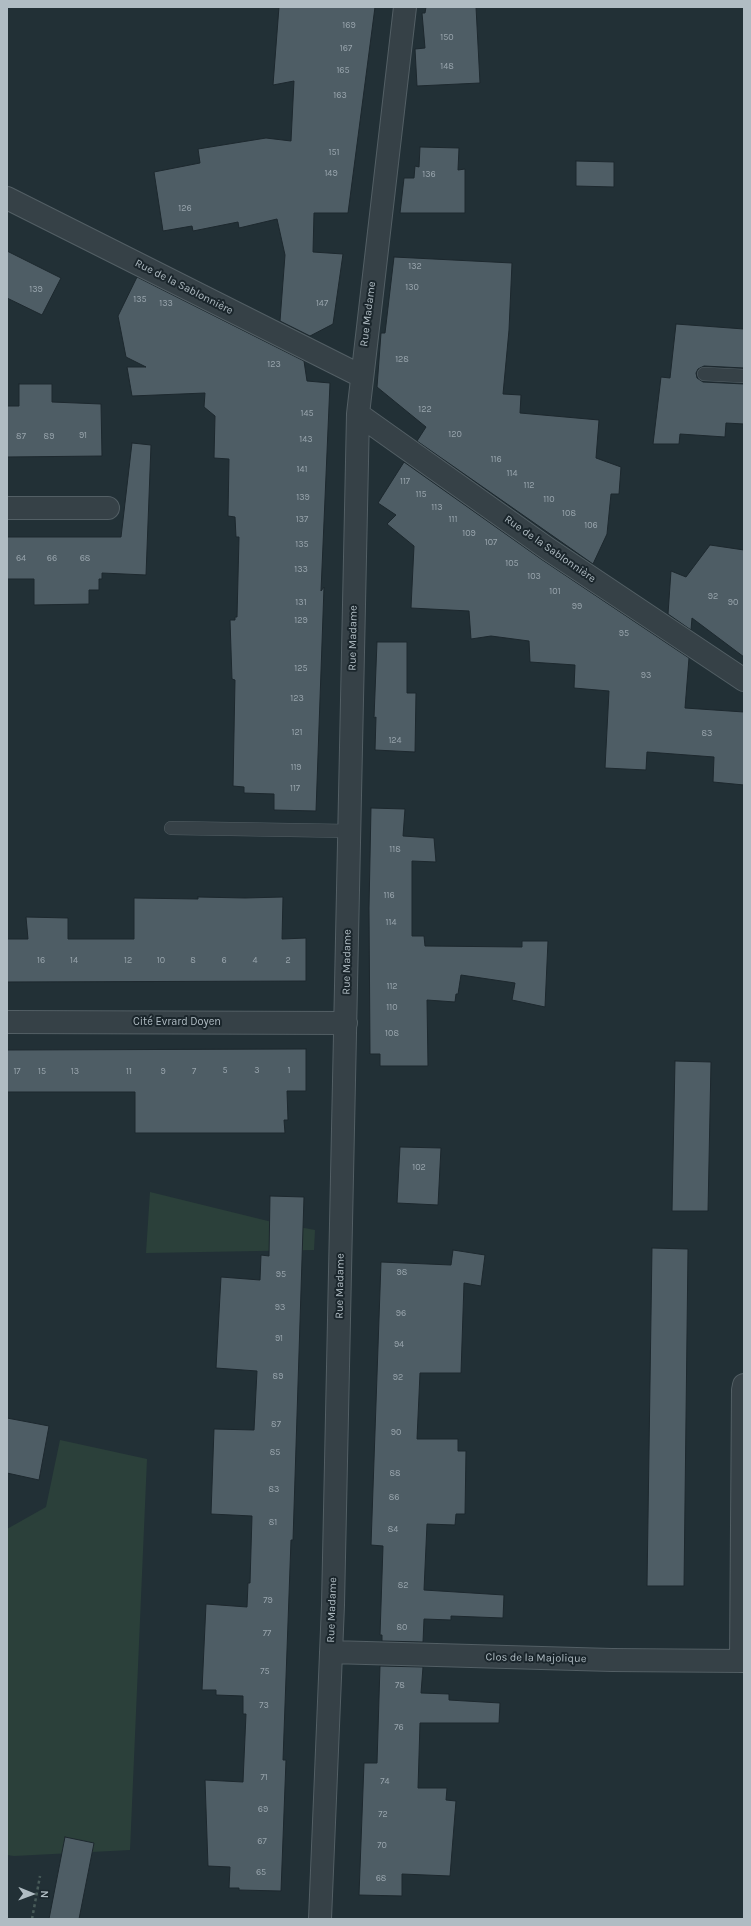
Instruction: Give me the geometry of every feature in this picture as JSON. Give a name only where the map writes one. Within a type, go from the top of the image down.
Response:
[{"type":"street","name":"Rue Madame","points":[[320,1919],[331,1652],[346,1023],[358,414],[361,376],[405,7]]},
{"type":"street","name":"Rue de la Sablonnière","points":[[7,198],[361,376]]},
{"type":"street","name":"Rue de la Sablonnière","points":[[358,414],[548,549],[744,680]]},
{"type":"street","points":[[7,508],[108,508]]},
{"type":"street","name":"Cité Evrard Doyen","points":[[7,1022],[346,1023]]},
{"type":"street","name":"Clos de la Majolique","points":[[331,1652],[565,1659],[742,1661],[742,1390],[744,1386]]},
{"type":"lane","points":[[704,374],[744,376]]},
{"type":"lane","points":[[171,828],[320,832],[349,831]]},
{"type":"path","points":[[32,1919],[40,1876]]},
{"type":"green space","points":[[150,1192],[272,1222],[315,1230],[314,1250],[146,1253]]},
{"type":"green space","points":[[60,1440],[147,1459],[130,1850],[14,1856],[7,1855],[7,1529],[46,1507]]},
{"type":"building","points":[[279,7],[375,7],[348,213],[314,213],[313,252],[343,254],[333,324],[310,336],[280,321],[285,255],[277,219],[239,228],[238,222],[193,231],[192,226],[163,231],[154,172],[200,163],[198,149],[266,138],[291,141],[294,81],[273,85]]},
{"type":"building","points":[[426,7],[476,7],[480,83],[417,86],[415,49],[425,48],[422,13],[425,13]]},
{"type":"building","points":[[420,147],[459,148],[458,170],[465,169],[465,213],[400,213],[404,178],[414,178],[415,166],[419,167]]},
{"type":"building","points":[[576,161],[614,162],[614,187],[576,186]]},
{"type":"building","points":[[7,251],[61,278],[42,315],[7,298]]},
{"type":"building","points":[[394,257],[512,263],[509,330],[503,394],[521,395],[520,413],[599,420],[596,458],[621,467],[619,494],[611,494],[607,534],[593,564],[417,441],[426,427],[377,387],[381,333],[385,333]]},
{"type":"building","points":[[137,277],[304,361],[307,381],[330,383],[321,591],[324,587],[316,811],[274,810],[274,794],[244,793],[244,787],[233,786],[235,680],[232,679],[230,620],[235,620],[235,617],[237,617],[239,537],[236,537],[235,517],[228,516],[229,459],[214,458],[215,416],[204,407],[205,393],[132,396],[127,367],[146,367],[126,357],[118,316]]},
{"type":"building","points":[[676,324],[744,329],[744,368],[704,366],[698,369],[696,373],[697,378],[703,382],[744,384],[744,424],[726,423],[725,437],[680,434],[679,444],[653,444],[661,377],[670,378]]},
{"type":"building","points":[[19,384],[52,384],[52,402],[101,404],[102,456],[7,457],[7,406],[19,406]]},
{"type":"building","points":[[132,443],[151,445],[146,575],[102,573],[102,579],[99,579],[99,590],[89,590],[89,604],[34,605],[34,579],[7,579],[7,537],[121,537]]},
{"type":"building","points":[[404,462],[541,559],[689,658],[685,708],[744,712],[744,785],[713,782],[714,757],[647,752],[646,770],[605,768],[609,691],[574,688],[575,665],[530,662],[529,641],[491,636],[471,639],[469,611],[411,608],[414,546],[387,524],[396,515],[378,503]]},
{"type":"building","points":[[710,545],[744,550],[744,657],[692,618],[691,630],[668,614],[671,571],[686,577]]},
{"type":"building","points":[[377,642],[407,642],[407,693],[416,693],[415,752],[375,750],[376,717],[374,718]]},
{"type":"building","points":[[371,808],[405,809],[403,836],[434,838],[436,862],[412,861],[412,936],[424,936],[425,946],[522,947],[522,941],[548,941],[545,1007],[512,1000],[515,983],[461,975],[455,1002],[427,1000],[428,1066],[380,1066],[380,1054],[370,1054],[369,908]]},
{"type":"building","points":[[198,897],[283,897],[282,939],[306,938],[306,981],[7,982],[7,939],[28,939],[26,917],[68,918],[68,939],[134,939],[134,898],[198,899]]},
{"type":"building","points":[[306,1049],[306,1091],[287,1091],[288,1120],[284,1120],[285,1133],[135,1133],[135,1092],[7,1092],[7,1050]]},
{"type":"building","points":[[675,1061],[711,1062],[708,1211],[672,1211]]},
{"type":"building","points":[[400,1147],[441,1148],[438,1205],[397,1203]]},
{"type":"building","points":[[270,1196],[304,1197],[293,1540],[291,1540],[283,1760],[286,1760],[281,1891],[239,1890],[239,1888],[229,1888],[230,1867],[208,1866],[205,1780],[243,1782],[246,1714],[243,1714],[243,1696],[216,1695],[216,1690],[202,1690],[206,1604],[247,1607],[248,1583],[250,1583],[252,1516],[211,1514],[214,1429],[254,1430],[257,1371],[216,1368],[221,1277],[260,1280],[261,1255],[269,1256]]},
{"type":"building","points":[[652,1248],[688,1249],[684,1586],[647,1586]]},
{"type":"building","points":[[453,1250],[485,1255],[481,1286],[464,1283],[461,1373],[420,1373],[417,1439],[458,1439],[458,1451],[466,1451],[465,1514],[456,1514],[455,1525],[427,1524],[424,1590],[504,1595],[503,1618],[451,1616],[451,1620],[424,1619],[423,1642],[382,1641],[382,1635],[380,1635],[383,1546],[371,1545],[381,1262],[451,1265]]},
{"type":"building","points":[[7,1418],[49,1426],[39,1480],[7,1473]]},
{"type":"building","points":[[380,1666],[423,1667],[421,1693],[449,1694],[449,1700],[500,1703],[499,1723],[420,1723],[418,1788],[447,1788],[446,1800],[456,1801],[450,1876],[402,1874],[402,1896],[359,1895],[364,1763],[377,1763]]},
{"type":"building","points":[[65,1837],[94,1843],[79,1919],[49,1919]]}]
